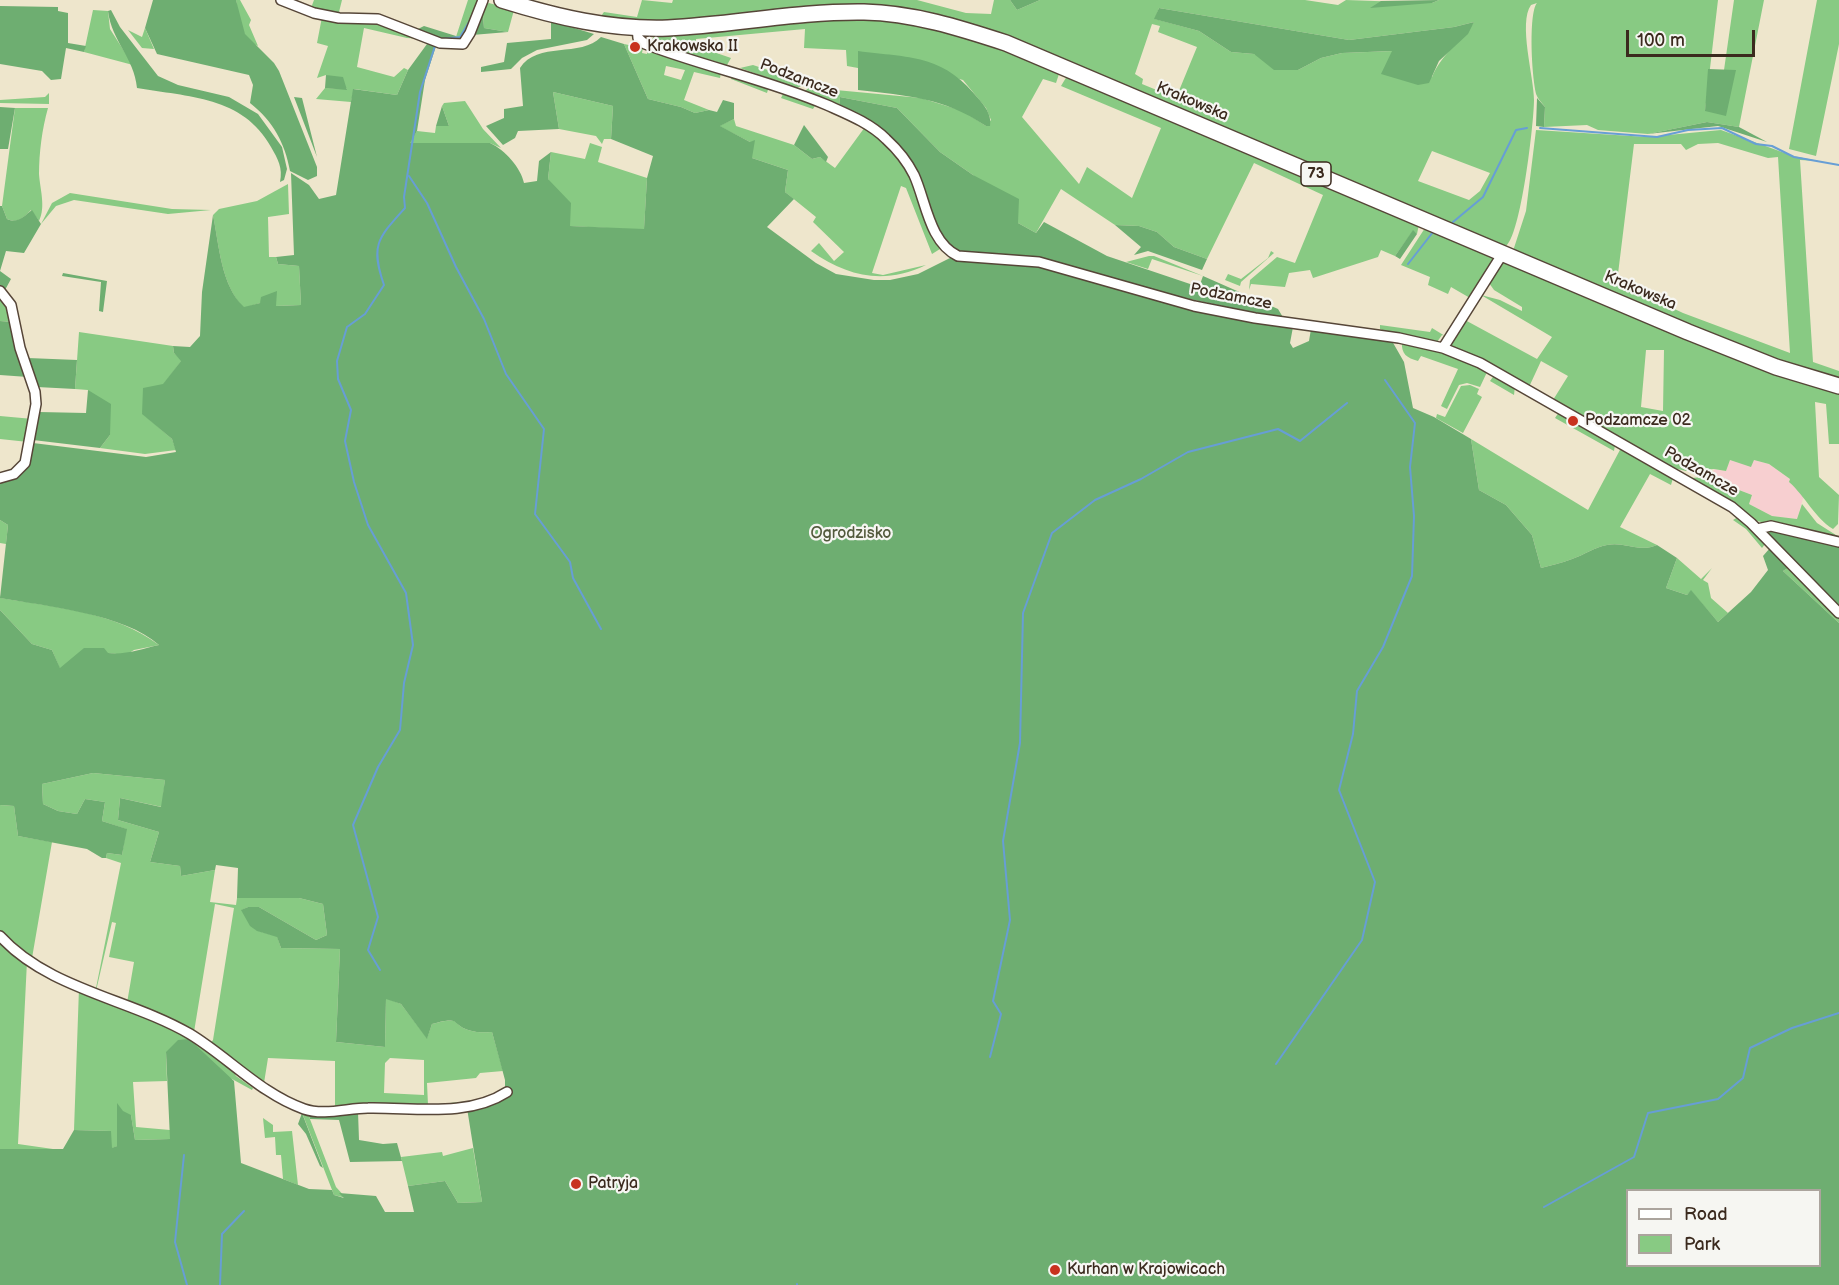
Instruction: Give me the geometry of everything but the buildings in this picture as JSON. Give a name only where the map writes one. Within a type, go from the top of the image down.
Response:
[{"type":"main road","name":"Krakowska","points":[[502,0],[568,19],[637,27],[692,26],[827,12],[892,14],[963,29],[1006,43],[1776,367],[1839,386]]},
{"type":"street","points":[[281,0],[322,15],[388,22],[440,43],[455,45],[463,44],[468,37],[483,0]]},
{"type":"street","name":"Podzamcze","points":[[637,27],[638,38],[645,44],[770,83],[849,114],[874,129],[891,144],[909,166],[938,239],[947,250],[958,256],[1039,262],[1226,313],[1398,338],[1443,348],[1490,367],[1719,499],[1757,529],[1839,613]]},
{"type":"street","points":[[1443,348],[1503,253]]},
{"type":"street","points":[[0,291],[12,305],[20,348],[35,392],[36,404],[25,464],[14,474],[0,478]]},
{"type":"street","points":[[1757,529],[1771,526],[1839,542]]},
{"type":"street","points":[[0,936],[14,949],[60,977],[191,1035],[237,1069],[307,1110],[452,1108],[483,1103],[507,1092]]},
{"type":"shaded area","points":[[1730,460],[1751,466],[1754,460],[1769,464],[1790,479],[1789,482],[1804,495],[1797,519],[1772,516],[1749,504],[1752,495],[1711,479],[1714,469],[1726,471]]},
{"type":"green space","points":[[153,0],[236,0],[245,34],[279,71],[317,167],[317,176],[308,180],[290,171],[277,133],[250,103],[253,85],[249,75],[157,54],[145,28]]},
{"type":"green space","points":[[236,0],[240,0],[251,20],[249,25],[258,46],[252,43],[244,33]]},
{"type":"green space","points":[[314,0],[342,0],[338,16],[311,8]]},
{"type":"green space","points":[[468,0],[479,0],[464,39],[454,43]]},
{"type":"green space","points":[[642,0],[672,3],[673,0],[917,0],[966,13],[991,14],[994,0],[1010,0],[1017,10],[1040,0],[1305,0],[1338,5],[1346,0],[1432,3],[1439,0],[1718,0],[1705,111],[1735,70],[1724,70],[1734,0],[1764,0],[1739,127],[1707,122],[1648,134],[1598,130],[1587,125],[1544,127],[1545,107],[1537,96],[1532,63],[1532,20],[1537,3],[1531,5],[1527,13],[1526,37],[1534,100],[1532,131],[1521,202],[1511,239],[1505,247],[923,14],[637,22],[601,16],[604,12],[637,17]],"holes":[[[1159,8],[1349,40],[1454,27],[1474,22],[1440,62],[1432,77],[1393,51],[1342,53],[1321,58],[1298,70],[1254,54],[1231,52],[1199,31],[1155,19]],[[1152,24],[1160,26],[1158,32],[1197,47],[1176,98],[1142,84],[1143,79],[1135,74]],[[1432,151],[1490,173],[1480,191],[1469,200],[1418,181]]]},
{"type":"green space","points":[[1010,0],[1040,0],[1017,10]]},
{"type":"green space","points":[[1439,0],[1432,3],[1370,8],[1381,1]]},
{"type":"green space","points":[[1817,0],[1839,0],[1839,44],[1816,156],[1789,149]]},
{"type":"green space","points":[[489,3],[514,10],[508,32],[484,28],[483,16],[480,15],[484,5]]},
{"type":"green space","points":[[0,6],[58,7],[58,11],[68,13],[68,43],[86,46],[84,52],[66,48],[61,79],[51,80],[42,71],[0,64]]},
{"type":"green space","points":[[1159,8],[1349,40],[1454,27],[1474,22],[1468,34],[1439,61],[1429,83],[1418,85],[1381,74],[1392,51],[1342,53],[1321,58],[1298,70],[1274,70],[1254,54],[1231,52],[1199,31],[1154,19]]},
{"type":"green space","points":[[93,10],[108,11],[110,29],[133,65],[84,52]]},
{"type":"green space","points":[[111,10],[120,27],[158,76],[178,85],[229,97],[258,114],[282,147],[287,169],[284,180],[280,182],[281,172],[276,156],[259,130],[230,108],[194,97],[137,88],[132,67],[110,22],[108,11]]},
{"type":"green space","points":[[480,15],[483,16],[484,28],[508,32],[472,35]]},
{"type":"green space","points":[[322,17],[378,21],[423,39],[407,38],[364,28],[357,67],[394,77],[404,68],[408,70],[397,95],[354,89],[351,102],[316,99],[325,88],[347,89],[326,75],[317,78],[328,46],[317,43]]},
{"type":"green space","points":[[802,19],[875,19],[930,27],[994,46],[1057,71],[1059,74],[1056,83],[1043,79],[1022,117],[1079,184],[1087,167],[1132,198],[1161,128],[1061,86],[1067,76],[1419,224],[1417,234],[1413,231],[1395,256],[1381,250],[1378,257],[1313,278],[1310,270],[1289,273],[1285,287],[1251,284],[1249,290],[1250,280],[1277,257],[1295,263],[1323,195],[1254,163],[1207,259],[1174,247],[1157,232],[1139,226],[1115,225],[1061,189],[1036,233],[1018,223],[973,175],[940,152],[897,108],[840,97],[839,106],[805,91],[812,85],[825,89],[921,98],[963,111],[986,126],[991,120],[986,108],[963,80],[858,52],[858,68],[847,66],[846,50],[804,48],[805,29],[696,39],[696,46],[731,58],[727,65],[656,44],[652,40],[654,35]]},
{"type":"green space","points":[[551,21],[594,34],[587,40],[537,50],[522,58],[511,69],[481,72],[481,67],[504,62],[507,43],[551,39]]},
{"type":"green space","points":[[424,26],[456,36],[454,43],[416,30]]},
{"type":"green space","points":[[145,28],[154,49],[142,48],[128,30],[142,37]]},
{"type":"green space","name":"Ogrodzisko","points":[[601,37],[624,44],[648,99],[695,113],[709,110],[717,112],[723,100],[734,103],[734,119],[720,126],[750,142],[755,140],[752,158],[788,170],[785,192],[794,199],[767,227],[816,263],[836,274],[890,280],[918,274],[952,257],[1039,266],[1190,309],[1252,322],[1293,327],[1290,343],[1293,348],[1309,341],[1311,329],[1392,341],[1404,362],[1413,408],[1434,417],[1471,439],[1479,490],[1506,505],[1532,535],[1541,568],[1607,545],[1619,544],[1644,548],[1657,545],[1677,558],[1666,588],[1687,595],[1691,590],[1718,622],[1751,592],[1768,570],[1763,556],[1770,548],[1788,568],[1783,571],[1839,623],[1839,1285],[0,1285],[0,1149],[63,1149],[74,1130],[111,1131],[112,1148],[117,1146],[117,1103],[123,1111],[131,1115],[135,1140],[170,1139],[166,1052],[178,1040],[189,1039],[234,1081],[241,1163],[309,1189],[332,1190],[334,1195],[344,1198],[339,1193],[376,1196],[385,1212],[414,1212],[408,1186],[445,1181],[458,1203],[482,1202],[467,1108],[505,1090],[505,1080],[492,1032],[474,1032],[448,1020],[432,1024],[427,1039],[401,1004],[386,999],[385,1047],[336,1042],[340,949],[281,948],[277,937],[257,931],[250,926],[241,910],[248,907],[259,907],[316,940],[327,935],[323,904],[299,898],[237,898],[238,868],[216,865],[215,870],[181,876],[180,866],[150,862],[159,832],[118,820],[120,798],[161,807],[165,780],[93,773],[42,784],[43,804],[58,811],[77,814],[85,799],[105,802],[102,821],[127,829],[122,855],[107,853],[106,858],[102,858],[87,849],[18,836],[14,806],[0,805],[0,610],[32,644],[52,650],[60,668],[84,648],[104,648],[108,653],[121,653],[159,645],[144,634],[106,619],[61,608],[0,598],[8,525],[0,520],[0,480],[30,460],[33,443],[146,457],[176,452],[172,439],[142,414],[143,388],[163,384],[181,361],[174,353],[173,346],[190,347],[200,336],[202,292],[213,215],[219,251],[230,288],[244,307],[260,303],[261,297],[277,291],[276,306],[301,305],[299,266],[278,264],[276,257],[294,255],[291,173],[309,185],[319,199],[336,195],[353,89],[397,95],[408,70],[427,44],[436,46],[425,80],[417,131],[410,143],[490,143],[512,160],[520,171],[524,183],[537,181],[539,161],[551,152],[548,179],[571,203],[570,226],[644,229],[647,178],[653,156],[611,139],[613,106],[553,92],[559,129],[518,131],[515,138],[503,145],[486,126],[504,118],[504,109],[523,106],[520,68],[528,60],[548,52],[582,47]]},
{"type":"green space","points":[[624,44],[643,48],[642,53],[647,54],[648,50],[721,73],[720,78],[694,72],[684,100],[709,110],[695,113],[648,99]],"holes":[[[666,66],[685,70],[681,80],[664,75]]]},
{"type":"green space","points":[[858,51],[909,57],[938,65],[964,83],[977,97],[989,114],[990,126],[940,103],[909,96],[858,90]]},
{"type":"green space","points":[[753,65],[807,83],[797,88],[740,68]]},
{"type":"green space","points":[[1708,69],[1736,70],[1726,116],[1705,111]]},
{"type":"green space","points":[[326,75],[343,77],[347,90],[325,88]]},
{"type":"green space","points":[[732,76],[769,86],[767,93],[731,79]]},
{"type":"green space","points":[[553,92],[613,106],[611,139],[604,139],[602,144],[596,136],[559,129]]},
{"type":"green space","points":[[784,92],[816,104],[813,109],[781,98]]},
{"type":"green space","points":[[49,93],[49,104],[0,103],[0,100],[45,97]]},
{"type":"green space","points":[[294,97],[302,98],[317,157]]},
{"type":"green space","points":[[840,97],[897,108],[940,152],[973,175],[1019,199],[1018,223],[1036,233],[1044,222],[1107,256],[1199,287],[1203,276],[1278,309],[1284,319],[1147,290],[1049,261],[963,254],[952,247],[939,228],[922,183],[908,159],[883,133],[839,106]]},
{"type":"green space","points":[[1537,98],[1545,107],[1544,127],[1536,126]]},
{"type":"green space","points":[[465,101],[483,129],[501,148],[490,143],[409,143],[417,131],[435,133],[436,126],[449,126],[442,106],[444,103]]},
{"type":"green space","points":[[442,106],[449,126],[436,126]]},
{"type":"green space","points":[[0,107],[15,108],[8,149],[0,149]]},
{"type":"green space","points":[[15,108],[48,108],[40,158],[42,204],[39,221],[31,210],[18,220],[7,219],[2,206]]},
{"type":"green space","points":[[734,119],[736,126],[794,145],[812,159],[820,157],[835,168],[865,127],[888,147],[906,170],[940,249],[932,254],[906,188],[901,186],[872,273],[883,275],[926,265],[896,275],[881,276],[853,272],[825,260],[811,251],[819,243],[834,261],[844,252],[813,222],[816,217],[785,192],[788,170],[752,158],[750,142],[719,126]]},
{"type":"green space","points":[[1707,122],[1739,127],[1767,142],[1718,126],[1648,134]]},
{"type":"green space","points":[[804,125],[828,157],[826,162],[820,157],[812,159],[794,145]]},
{"type":"green space","points":[[1536,130],[1647,137],[1721,130],[1793,156],[1819,161],[1800,160],[1813,362],[1839,371],[1839,379],[1748,350],[1513,251],[1526,211]],"holes":[[[1718,143],[1768,158],[1778,157],[1790,353],[1683,313],[1617,282],[1634,144],[1681,144],[1686,150],[1698,144]]]},
{"type":"green space","points":[[590,143],[602,147],[598,162],[647,178],[644,230],[570,226],[548,179],[551,152],[585,159]]},
{"type":"green space","points":[[288,184],[289,214],[268,217],[269,257],[276,257],[278,264],[299,266],[301,305],[276,306],[276,292],[260,303],[244,308],[236,299],[226,276],[219,252],[213,215],[219,209],[257,201]]},
{"type":"green space","points":[[70,193],[172,209],[211,210],[168,214],[74,200],[56,206],[41,224],[52,203]]},
{"type":"green space","points":[[0,206],[7,219],[14,221],[21,219],[32,210],[41,224],[24,253],[6,251],[0,271]]},
{"type":"green space","points":[[1115,225],[1139,226],[1157,232],[1174,247],[1207,259],[1202,270],[1148,251],[1134,255],[1141,247]]},
{"type":"green space","points":[[1425,228],[1496,257],[1470,298],[1451,287],[1448,294],[1428,285],[1430,277],[1401,265]]},
{"type":"green space","points":[[1413,230],[1417,234],[1400,259],[1395,256]]},
{"type":"green space","points":[[1271,251],[1274,253],[1241,282],[1240,286],[1225,280],[1228,274],[1241,279],[1268,258]]},
{"type":"green space","points":[[1149,256],[1203,276],[1152,259],[1148,269],[1126,262]]},
{"type":"green space","points":[[1502,261],[1839,391],[1839,444],[1829,444],[1826,404],[1815,402],[1819,477],[1839,495],[1838,524],[1833,529],[1826,524],[1789,482],[1790,479],[1769,464],[1754,460],[1751,467],[1730,460],[1726,471],[1714,469],[1686,471],[1669,467],[1553,400],[1568,376],[1541,361],[1529,387],[1500,369],[1452,346],[1450,344],[1465,320],[1537,359],[1552,337],[1481,295],[1500,300],[1522,311],[1522,307],[1494,290],[1489,283]],"holes":[[[1646,350],[1664,350],[1663,411],[1641,407]]]},
{"type":"green space","points":[[0,271],[11,279],[5,290],[0,287]]},
{"type":"green space","points":[[63,273],[107,281],[103,312],[99,311],[101,282],[62,276]]},
{"type":"green space","points":[[0,296],[6,300],[12,322],[0,321]]},
{"type":"green space","points":[[0,321],[12,322],[28,377],[0,375]]},
{"type":"green space","points":[[1380,325],[1430,332],[1432,328],[1445,336],[1442,335],[1437,342],[1387,332],[1380,329]]},
{"type":"green space","points":[[79,332],[173,346],[174,353],[182,360],[142,413],[172,439],[176,450],[145,454],[100,448],[110,435],[88,390],[75,389]]},
{"type":"green space","points":[[1402,342],[1439,350],[1488,370],[1480,387],[1467,383],[1459,385],[1447,409],[1441,406],[1458,369],[1421,356],[1418,361],[1411,358],[1404,352]]},
{"type":"green space","points":[[28,358],[77,360],[75,389],[37,387]]},
{"type":"green space","points":[[1495,374],[1515,386],[1514,395],[1490,381]]},
{"type":"green space","points":[[1470,385],[1479,389],[1477,394],[1482,397],[1463,433],[1436,418],[1437,414],[1445,417],[1461,386]]},
{"type":"green space","points":[[88,390],[111,404],[110,435],[100,448],[33,440],[39,412],[86,413]]},
{"type":"green space","points":[[1559,412],[1570,418],[1568,422],[1572,424],[1575,421],[1615,445],[1614,451],[1555,418]]},
{"type":"green space","points":[[0,416],[33,419],[28,442],[0,439]]},
{"type":"green space","points":[[1471,439],[1588,510],[1621,448],[1673,478],[1671,485],[1650,474],[1620,527],[1657,545],[1644,548],[1619,544],[1607,545],[1541,568],[1532,535],[1506,505],[1479,490]]},
{"type":"green space","points":[[1705,477],[1752,495],[1749,504],[1772,516],[1797,519],[1802,504],[1817,523],[1839,537],[1839,541],[1757,521],[1730,501],[1691,478]]},
{"type":"green space","points":[[1738,517],[1765,544],[1762,548],[1746,529],[1733,520]]},
{"type":"green space","points":[[0,520],[8,525],[6,544],[0,543]]},
{"type":"green space","points":[[1767,529],[1839,545],[1839,608],[1766,532]]},
{"type":"green space","points":[[1677,558],[1701,579],[1712,568],[1703,580],[1708,583],[1711,598],[1728,613],[1718,622],[1691,591],[1687,595],[1666,588]]},
{"type":"green space","points":[[1788,568],[1839,617],[1839,623],[1783,571]]},
{"type":"green space","points":[[0,595],[1,598],[84,612],[104,618],[124,625],[159,645],[134,650],[126,655],[108,653],[60,669],[52,650],[32,644],[0,610]]},
{"type":"green space","points":[[93,773],[165,780],[162,807],[120,798],[118,820],[159,832],[150,862],[180,866],[181,876],[215,870],[210,902],[236,905],[237,898],[299,898],[323,904],[327,935],[316,940],[259,907],[248,907],[242,910],[254,928],[277,936],[281,948],[340,949],[336,1042],[385,1047],[386,998],[401,1004],[427,1038],[432,1024],[449,1020],[472,1031],[492,1032],[503,1071],[480,1073],[476,1078],[427,1083],[428,1105],[471,1101],[469,1104],[335,1109],[335,1061],[268,1058],[264,1083],[276,1091],[254,1078],[183,1028],[127,1003],[134,962],[109,957],[116,923],[112,922],[96,991],[57,974],[31,960],[0,932],[0,805],[14,806],[18,836],[52,842],[32,958],[66,977],[96,988],[121,863],[106,858],[107,853],[122,855],[126,829],[102,821],[105,802],[85,799],[77,814],[58,811],[43,804],[42,784]],"holes":[[[215,904],[234,908],[213,1040],[210,1044],[194,1032]],[[390,1058],[424,1060],[424,1095],[384,1093],[385,1063]]]},
{"type":"green space","points":[[0,939],[27,961],[18,1144],[53,1149],[0,1149]]},
{"type":"green space","points":[[79,988],[180,1030],[231,1067],[236,1076],[253,1088],[252,1090],[232,1079],[166,1052],[167,1081],[133,1082],[136,1127],[170,1130],[170,1139],[135,1140],[131,1115],[117,1146],[111,1149],[111,1131],[74,1130]]},
{"type":"green space","points":[[301,1110],[308,1114],[336,1187],[346,1198],[334,1195]]},
{"type":"green space","points":[[358,1112],[359,1140],[383,1144],[397,1143],[402,1161],[350,1162],[339,1120],[310,1119],[308,1113]]},
{"type":"green space","points":[[302,1113],[323,1168],[306,1134],[298,1124]]},
{"type":"green space","points":[[263,1118],[273,1125],[273,1132],[292,1131],[298,1185],[283,1179],[281,1155],[276,1155],[275,1137],[265,1138]]},
{"type":"green space","points":[[473,1148],[482,1202],[458,1203],[445,1181],[408,1186],[401,1157],[442,1152],[443,1156]]},
{"type":"waterway","points":[[442,39],[460,37],[472,17]]},
{"type":"waterway","points":[[380,970],[368,950],[378,917],[353,825],[378,767],[400,730],[404,683],[413,645],[406,593],[368,525],[354,482],[345,441],[351,410],[338,379],[337,361],[347,327],[365,314],[384,285],[377,251],[388,227],[405,208],[404,197],[420,92],[435,46]]},
{"type":"waterway","points":[[1453,222],[1483,197],[1516,130],[1527,128]]},
{"type":"waterway","points":[[1540,128],[1657,137],[1688,130],[1722,128],[1756,144],[1772,146],[1794,157],[1839,165]]},
{"type":"waterway","points":[[409,176],[427,203],[456,267],[484,319],[506,374],[544,429],[535,514],[570,562],[573,578],[601,629]]},
{"type":"waterway","points":[[1408,264],[1433,232]]},
{"type":"waterway","points":[[1276,1064],[1362,940],[1375,882],[1339,790],[1353,734],[1357,691],[1383,647],[1412,576],[1414,516],[1410,467],[1415,423],[1385,380]]},
{"type":"waterway","points":[[990,1057],[1001,1014],[993,1001],[1010,920],[1003,841],[1020,743],[1023,613],[1052,533],[1095,500],[1141,479],[1188,452],[1278,429],[1300,441],[1347,403]]},
{"type":"waterway","points":[[1544,1207],[1634,1157],[1648,1113],[1718,1099],[1743,1078],[1750,1048],[1792,1028],[1839,1013]]},
{"type":"waterway","points":[[184,1155],[175,1242],[187,1285]]},
{"type":"waterway","points":[[220,1285],[222,1234],[244,1211]]},
{"type":"place","name":"Krakowska II","points":[[635,47]]},
{"type":"place","name":"Podzamcze 02","points":[[1573,421]]},
{"type":"place","name":"Patryja","points":[[576,1184]]},
{"type":"place","name":"Kurhan w Krajowicach","points":[[1055,1270]]}]
